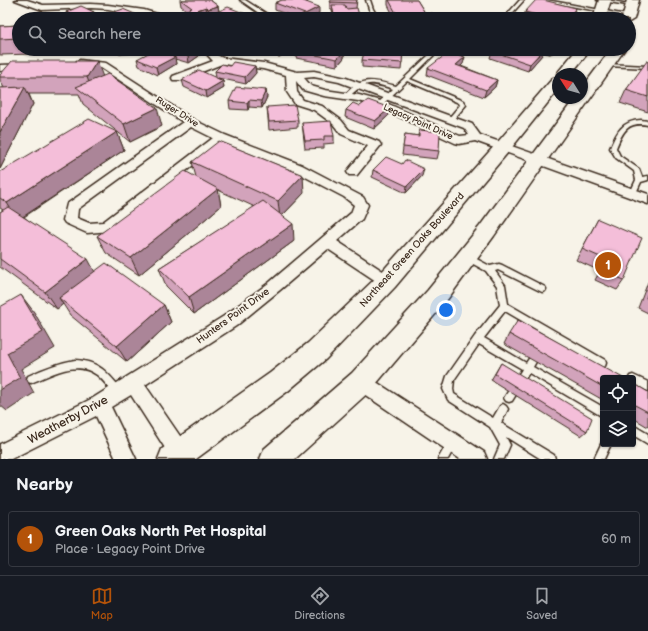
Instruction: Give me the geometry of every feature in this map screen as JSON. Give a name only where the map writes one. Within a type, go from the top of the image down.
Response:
[{"type":"main road","points":[[569,68],[578,56]]},
{"type":"main road","points":[[274,459],[361,382],[436,297],[613,56]]},
{"type":"main road","name":"Northeast Green Oaks Boulevard","points":[[179,457],[279,382],[317,351],[386,281],[503,147],[552,88]]},
{"type":"street","points":[[19,0],[42,8],[91,6],[124,9],[136,12]]},
{"type":"street","points":[[91,6],[98,0]]},
{"type":"street","points":[[213,56],[221,62]]},
{"type":"street","points":[[177,78],[221,62]]},
{"type":"street","name":"Legacy Point Drive","points":[[221,62],[264,66],[294,74],[314,74],[357,85],[468,126],[476,137]]},
{"type":"street","name":"Ruger Drive","points":[[69,64],[91,63],[103,65],[190,122],[221,137],[298,168],[349,194]]},
{"type":"street","points":[[0,68],[40,66]]},
{"type":"street","points":[[294,74],[292,92],[299,102],[318,108],[337,122],[345,132],[375,145],[353,172]]},
{"type":"street","name":"Legacy Point Drive","points":[[294,74],[307,88],[324,93],[360,98],[380,104],[459,140],[476,137],[648,199]]},
{"type":"street","points":[[190,122],[72,206],[70,220],[87,228],[106,227],[221,137]]},
{"type":"street","name":"Hunters Point Drive","points":[[126,388],[230,321],[276,286],[358,216],[361,205],[358,200],[349,194]]},
{"type":"street","points":[[328,242],[386,281]]},
{"type":"street","points":[[361,382],[448,451],[477,459]]},
{"type":"street","points":[[126,388],[179,457]]},
{"type":"street","name":"Weatherby Drive","points":[[0,454],[100,404],[126,388]]},
{"type":"street","points":[[100,404],[126,459]]},
{"type":"lane","points":[[242,0],[260,12]]},
{"type":"lane","points":[[368,0],[372,12]]},
{"type":"lane","points":[[511,12],[522,0]]},
{"type":"lane","points":[[540,0],[631,10]]},
{"type":"lane","points":[[602,6],[631,10]]},
{"type":"lane","points":[[380,104],[431,56]]},
{"type":"lane","points":[[607,65],[648,67]]},
{"type":"lane","points":[[406,79],[461,102],[463,105],[451,119]]},
{"type":"lane","points":[[347,96],[357,85],[372,81],[397,88]]},
{"type":"lane","points":[[633,193],[639,180],[637,170],[618,157],[613,148],[619,132],[628,124],[640,121],[648,123]]},
{"type":"lane","points":[[639,180],[648,178]]},
{"type":"lane","points":[[466,257],[489,268],[501,285],[504,306],[478,339],[450,379],[448,389],[451,397],[550,459]]},
{"type":"lane","points":[[489,268],[499,267],[542,289]]},
{"type":"lane","points":[[504,306],[602,362]]},
{"type":"lane","points":[[543,342],[549,332]]},
{"type":"lane","points":[[478,339],[531,364],[602,411]]},
{"type":"lane","points":[[31,379],[60,367],[85,363],[126,388]]},
{"type":"lane","points":[[518,382],[531,364]]},
{"type":"lane","points":[[636,381],[648,387]]},
{"type":"lane","points":[[494,425],[503,409]]},
{"type":"lane","points":[[494,425],[504,445],[498,459]]},
{"type":"lane","points":[[636,432],[648,439]]},
{"type":"lane","points":[[599,459],[605,447]]},
{"type":"building","points":[[181,0],[210,0],[218,6],[208,9],[206,7],[197,10],[200,12],[183,11],[192,8]]},
{"type":"building","points":[[282,0],[301,0],[319,7],[309,12],[300,12],[275,3]]},
{"type":"building","points":[[331,0],[357,0],[356,3],[330,2]]},
{"type":"building","points":[[389,0],[417,0],[424,12],[395,12]]},
{"type":"building","points":[[536,0],[543,0],[576,8],[573,12],[525,12]]},
{"type":"building","points":[[332,5],[345,5],[346,9],[357,8],[358,12],[333,12]]},
{"type":"building","points":[[81,6],[94,12],[66,12]]},
{"type":"building","points":[[228,7],[241,12],[217,12]]},
{"type":"building","points":[[123,9],[130,12],[115,12]]},
{"type":"building","points":[[12,25],[12,38],[0,39],[0,26]]},
{"type":"building","points":[[143,56],[175,57],[156,67],[137,59]]},
{"type":"building","points":[[322,56],[340,56],[337,59]]},
{"type":"building","points":[[363,56],[402,56],[402,63],[362,60]]},
{"type":"building","points":[[444,56],[462,56],[465,57],[456,65],[497,80],[486,90],[428,68]]},
{"type":"building","points":[[507,56],[537,56],[530,64]]},
{"type":"building","points":[[12,61],[97,61],[87,77],[0,77]]},
{"type":"building","points":[[648,61],[648,97],[626,90]]},
{"type":"building","points":[[233,62],[255,66],[245,77],[215,71],[222,64],[230,66]]},
{"type":"building","points":[[199,70],[223,81],[206,91],[182,80]]},
{"type":"building","points":[[108,74],[157,108],[124,124],[76,87]]},
{"type":"building","points":[[25,87],[0,132],[0,88]]},
{"type":"building","points":[[236,87],[266,90],[261,101],[249,100],[247,103],[229,101]]},
{"type":"building","points":[[368,100],[390,108],[375,121],[346,110],[353,103],[360,106]]},
{"type":"building","points":[[295,105],[298,120],[269,122],[267,107]]},
{"type":"building","points":[[89,119],[117,132],[7,203],[0,198],[0,172]]},
{"type":"building","points":[[331,121],[334,136],[324,136],[324,140],[305,141],[302,123]]},
{"type":"building","points":[[419,130],[440,132],[439,151],[403,147],[405,134],[419,136]]},
{"type":"building","points":[[219,141],[303,175],[278,201],[192,162]]},
{"type":"building","points":[[386,157],[402,164],[405,160],[424,169],[407,186],[373,170]]},
{"type":"building","points":[[185,171],[218,189],[131,258],[97,236]]},
{"type":"building","points":[[263,201],[293,224],[189,297],[159,268]]},
{"type":"building","points":[[8,207],[88,259],[45,292],[0,259],[0,212]]},
{"type":"building","points":[[598,219],[642,238],[624,280],[602,270],[607,260],[582,249]]},
{"type":"building","points":[[106,263],[164,305],[117,346],[59,298]]},
{"type":"building","points":[[21,295],[43,332],[7,353],[20,378],[0,390],[0,307]]},
{"type":"building","points":[[518,320],[618,375],[600,375],[600,385],[509,334]]},
{"type":"building","points":[[501,363],[592,418],[587,431],[495,374]]},
{"type":"building","points":[[636,385],[648,392],[648,412],[636,406]]},
{"type":"place","name":"Green Oaks North Pet Hospital","points":[[608,265]]}]
